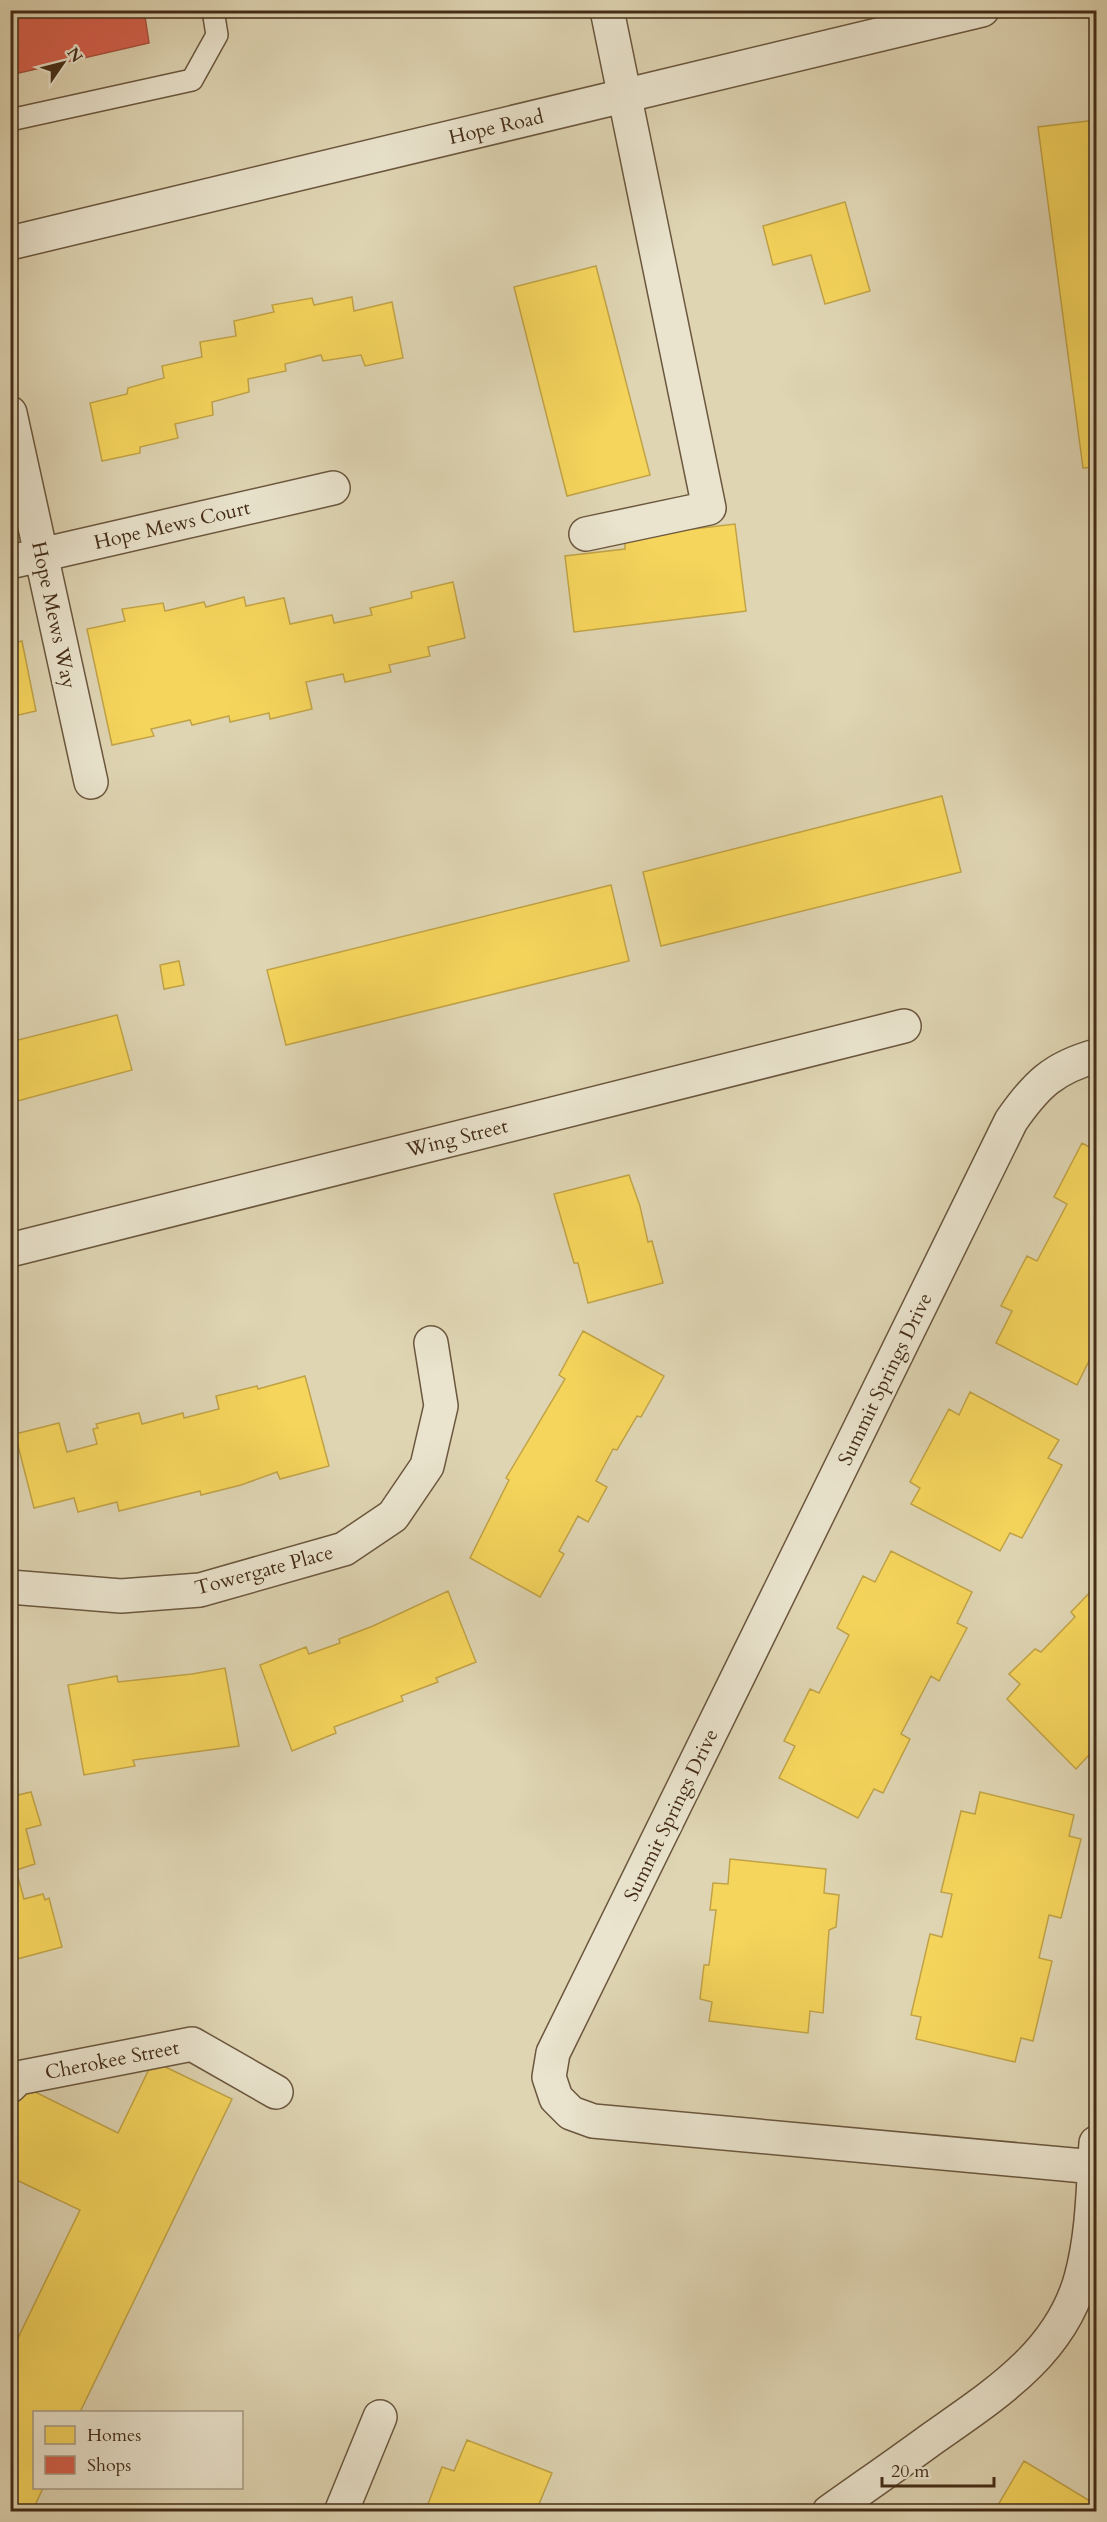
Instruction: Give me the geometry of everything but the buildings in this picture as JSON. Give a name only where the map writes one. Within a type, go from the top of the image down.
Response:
[{"type":"street","points":[[586,534],[709,508],[608,10]]},
{"type":"street","name":"Hope Road","points":[[10,243],[982,10]]},
{"type":"street","name":"Hope Mews Way","points":[[10,413],[26,559],[91,782]]},
{"type":"street","name":"Hope Mews Court","points":[[26,559],[333,488]]},
{"type":"street","name":"Wing Street","points":[[10,1250],[904,1026]]},
{"type":"street","name":"Summit Springs Drive","points":[[1096,1056],[1052,1074],[1030,1093],[1011,1121],[553,2053],[549,2078],[556,2098],[571,2114],[593,2121],[1096,2155]]},
{"type":"street","name":"Towergate Place","points":[[10,1587],[121,1596],[200,1590],[344,1549],[393,1516],[428,1466],[441,1406],[431,1343]]},
{"type":"street","name":"Cherokee Street","points":[[10,2086],[18,2078],[192,2044],[276,2092]]},
{"type":"street","points":[[829,2511],[991,2398],[1036,2358],[1056,2333],[1081,2281],[1090,2236],[1096,2155]]},
{"type":"street","points":[[341,2511],[380,2417]]},
{"type":"lane","points":[[10,120],[192,80],[218,35],[213,10]]}]
